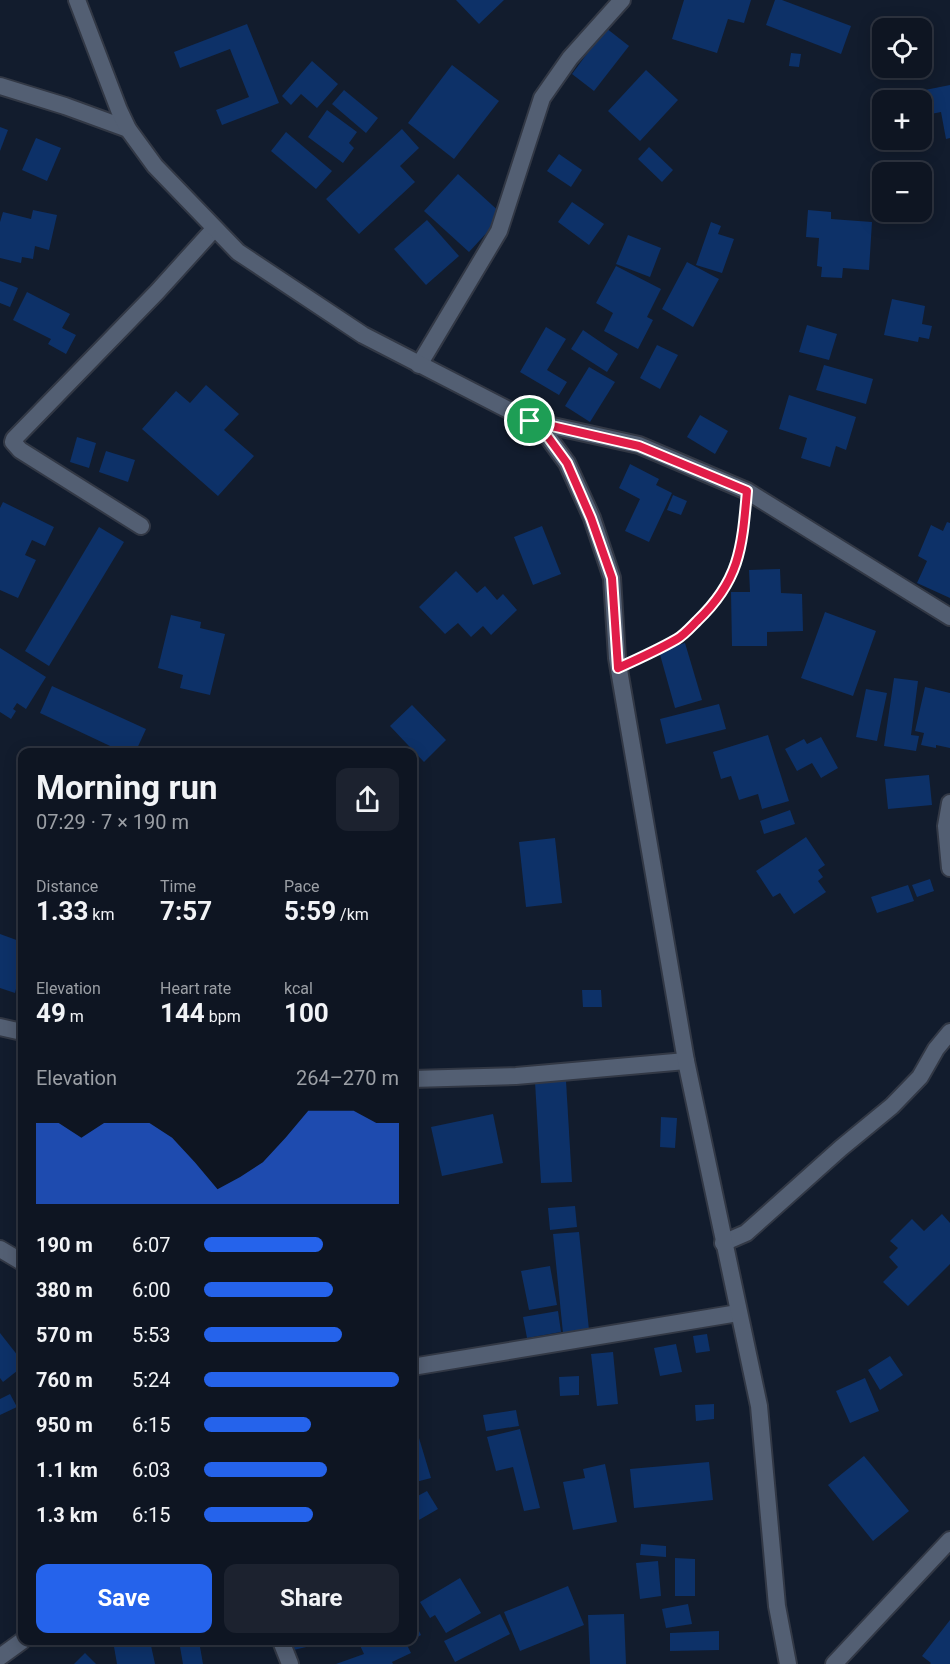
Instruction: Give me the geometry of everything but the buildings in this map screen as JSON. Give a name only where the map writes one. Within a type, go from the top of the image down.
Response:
[{"type":"street","points":[[77,0],[128,129],[155,166],[214,229],[238,252],[270,275],[363,335],[530,421],[639,446],[747,491],[950,617]]},
{"type":"street","points":[[419,365],[499,231],[542,98],[570,58],[622,0]]},
{"type":"street","points":[[0,86],[66,106],[128,129]]},
{"type":"street","points":[[141,526],[20,450],[13,442],[214,229]]},
{"type":"street","points":[[530,421],[548,437],[567,463],[591,518],[612,578],[618,668],[686,1061],[759,1406],[777,1606],[788,1664]]},
{"type":"street","points":[[950,803],[946,826],[950,868]]},
{"type":"street","points":[[0,1027],[18,1031]]},
{"type":"street","points":[[723,1244],[746,1233],[892,1106],[920,1077],[936,1049],[950,1032]]},
{"type":"street","points":[[417,1079],[516,1076],[686,1061]]},
{"type":"street","points":[[0,1249],[18,1260]]},
{"type":"street","points":[[417,1366],[738,1313]]},
{"type":"street","points":[[834,1664],[950,1540]]},
{"type":"street","points":[[0,1657],[18,1644]]},
{"type":"street","points":[[282,1645],[290,1664]]},
{"type":"path","points":[[618,668],[679,638],[712,607],[727,587],[735,571],[745,521],[747,491]]},
{"type":"route","points":[[530,421],[639,446],[747,491],[745,521],[735,571],[727,587],[712,607],[679,638],[618,668],[612,578],[591,518],[567,463],[548,437],[530,421]]}]
